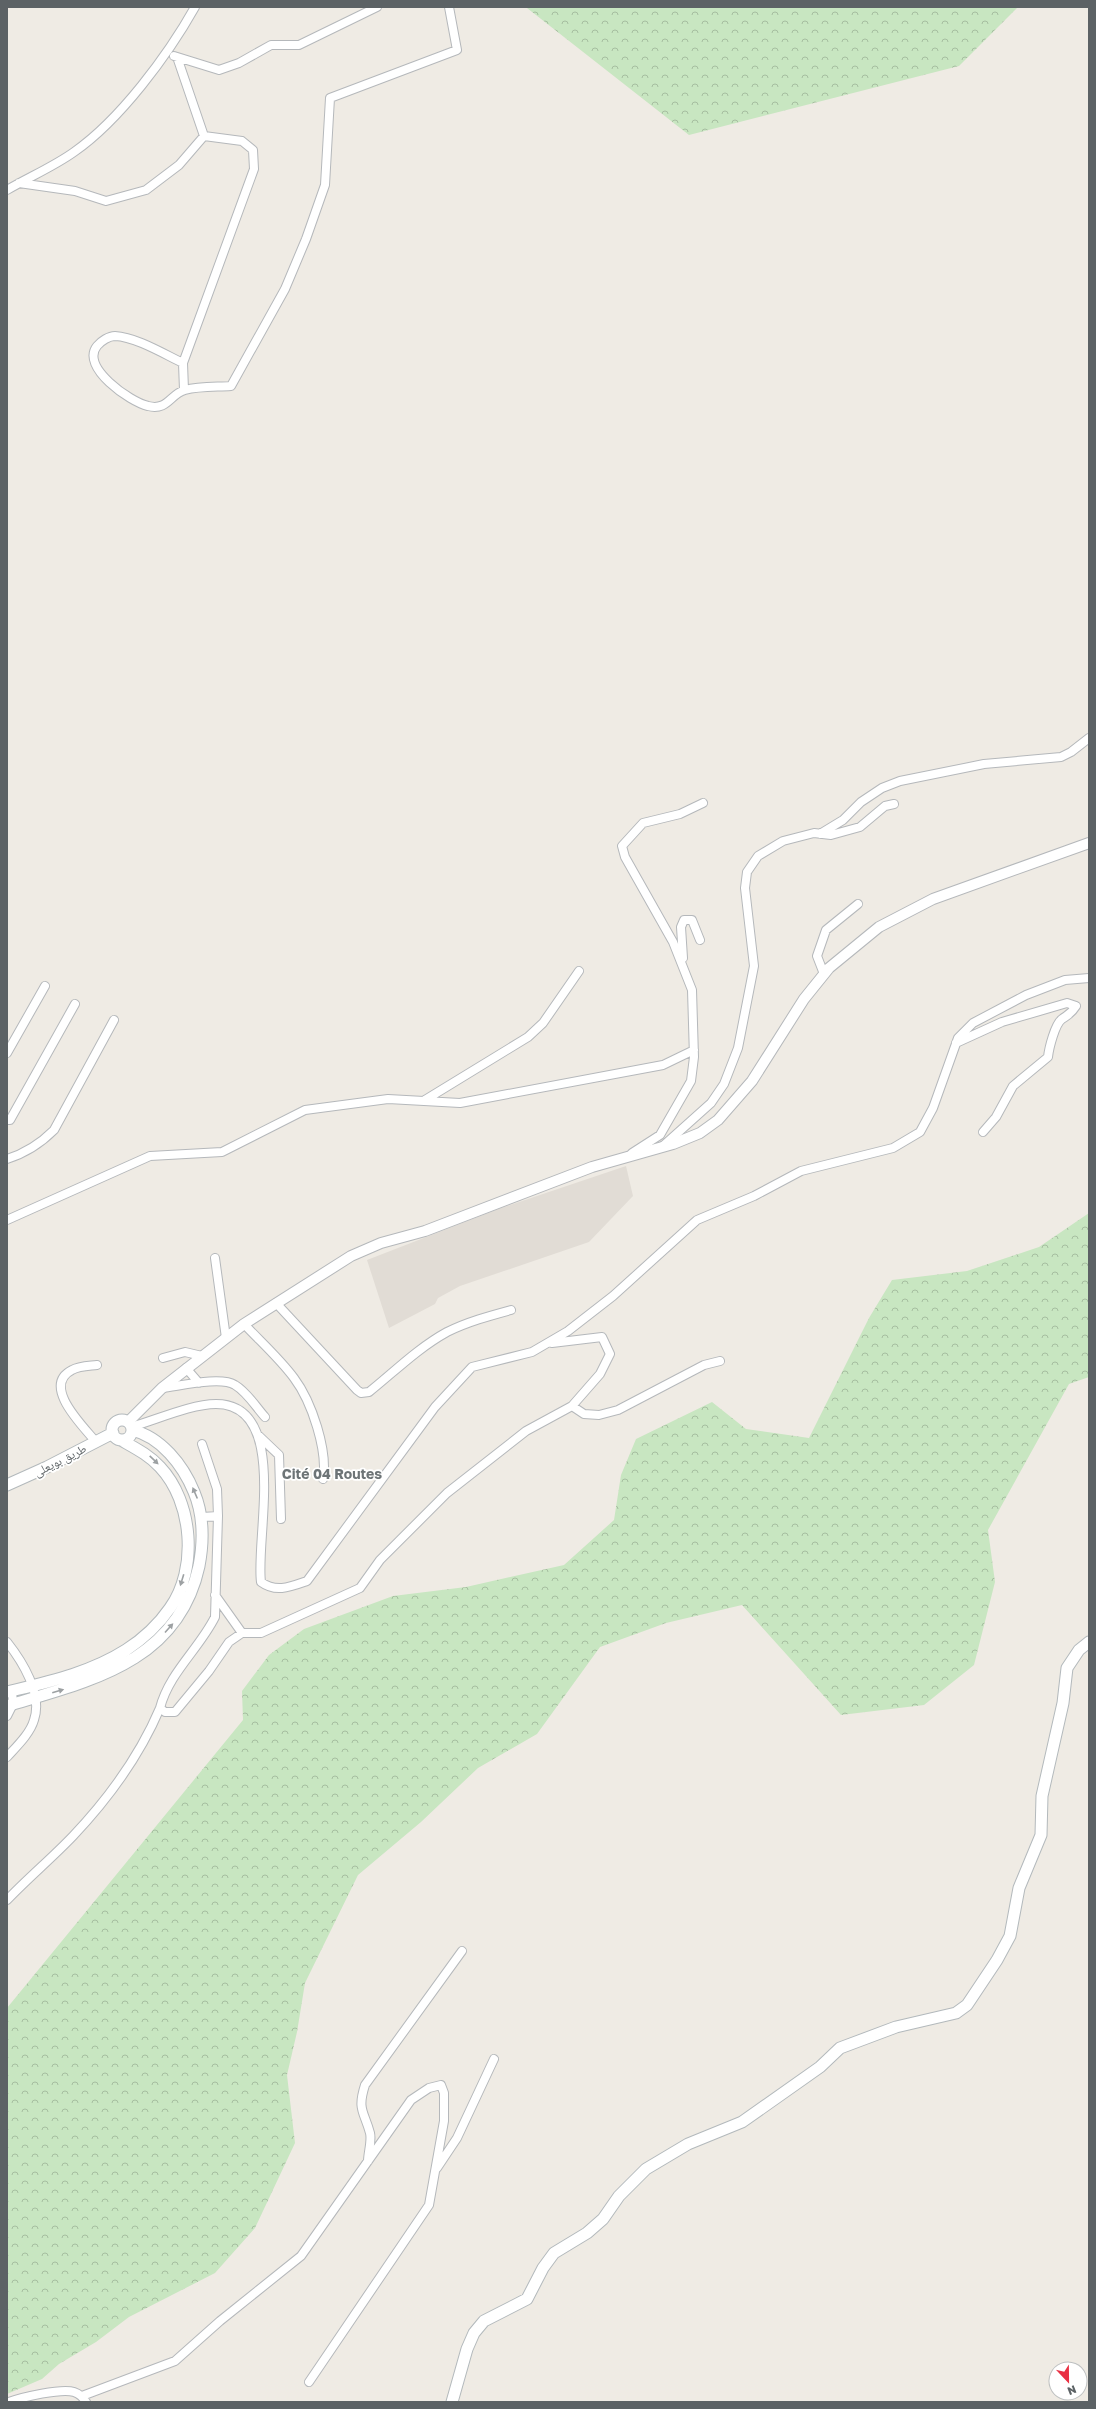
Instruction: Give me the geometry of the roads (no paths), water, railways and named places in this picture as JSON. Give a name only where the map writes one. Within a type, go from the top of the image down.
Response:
[{"type":"main road","points":[[9,1692],[89,1669],[127,1649],[163,1617],[178,1594],[185,1572],[188,1537],[184,1507],[172,1482],[161,1468],[148,1455],[117,1437],[112,1428],[116,1422],[122,1420],[153,1438],[172,1456],[190,1482],[202,1517],[201,1554],[196,1579],[188,1601],[169,1628],[153,1644],[112,1670],[70,1688],[10,1705]]},
{"type":"main road","points":[[117,1437],[130,1436],[130,1426]]},
{"type":"main road","name":"طريق بويعلى","points":[[7,1485],[48,1467],[96,1442],[117,1437]]},
{"type":"main road","points":[[452,2402],[466,2349],[474,2333],[484,2321],[527,2299],[543,2268],[554,2253],[587,2233],[603,2219],[619,2196],[646,2169],[688,2144],[742,2122],[814,2072],[840,2048],[896,2027],[956,2013],[967,2005],[998,1960],[1010,1936],[1019,1888],[1041,1835],[1042,1796],[1063,1703],[1067,1668],[1079,1650],[1089,1642]]},
{"type":"street","points":[[7,190],[74,152],[111,119],[167,54],[195,7]]},
{"type":"street","points":[[167,54],[219,70],[239,63],[271,45],[299,45],[377,7]]},
{"type":"street","points":[[183,363],[127,338],[114,336],[101,341],[95,349],[95,366],[99,372],[110,383],[138,402],[148,406],[163,406],[184,390],[231,386],[285,289],[306,239],[325,185],[330,98],[457,50],[449,7]]},
{"type":"street","points":[[178,58],[204,136]]},
{"type":"street","points":[[19,183],[75,191],[106,201],[146,190],[179,165],[204,136]]},
{"type":"street","points":[[184,390],[183,363],[254,169],[253,150],[242,141],[204,136]]},
{"type":"street","points":[[820,834],[843,820],[860,802],[882,788],[900,781],[984,764],[1061,756],[1071,752],[1089,738]]},
{"type":"street","points":[[627,1157],[660,1135],[691,1081],[694,1050],[692,990],[673,942],[625,857],[622,846],[643,823],[680,814],[703,803]]},
{"type":"street","points":[[662,1147],[711,1103],[724,1084],[738,1048],[754,966],[745,888],[747,872],[758,856],[783,841],[814,833],[831,836],[860,827],[885,806],[894,804]]},
{"type":"street","points":[[130,1426],[162,1388],[186,1368],[244,1324],[351,1256],[382,1243],[425,1231],[592,1167],[662,1147],[700,1133],[718,1120],[752,1081],[804,999],[824,974],[852,947],[879,927],[933,899],[1089,843]]},
{"type":"street","points":[[824,974],[817,956],[826,930],[858,904]]},
{"type":"street","points":[[683,967],[681,927],[684,920],[692,920],[700,940]]},
{"type":"street","points":[[425,1100],[528,1037],[543,1023],[579,971]]},
{"type":"street","points":[[259,1436],[262,1459],[264,1522],[258,1564],[261,1582],[269,1588],[285,1589],[307,1581],[435,1407],[460,1377],[472,1367],[532,1352],[550,1343],[613,1296],[697,1220],[754,1196],[801,1171],[893,1148],[920,1132],[933,1108],[956,1043],[973,1023],[989,1013],[1065,980],[1089,978]]},
{"type":"street","points":[[7,1053],[45,986]]},
{"type":"street","points":[[956,1043],[1002,1022],[1067,1003],[1076,1006],[1071,1015],[1061,1019],[1049,1045],[1048,1057],[1013,1086],[996,1117],[983,1132]]},
{"type":"street","points":[[7,1120],[10,1120],[75,1004]]},
{"type":"street","points":[[7,1159],[21,1155],[40,1144],[54,1130],[114,1020]]},
{"type":"street","points":[[7,1220],[150,1156],[222,1152],[305,1110],[388,1099],[460,1103],[663,1065],[694,1050]]},
{"type":"street","points":[[215,1258],[226,1338]]},
{"type":"street","points":[[276,1303],[357,1390],[365,1393],[369,1392],[414,1354],[446,1332],[473,1321],[511,1310]]},
{"type":"street","points":[[244,1324],[289,1372],[300,1387],[323,1449],[323,1479]]},
{"type":"street","points":[[160,1708],[165,1712],[175,1712],[209,1672],[229,1642],[242,1633],[261,1633],[360,1588],[380,1560],[447,1493],[526,1431],[572,1406],[600,1374],[610,1354],[602,1337],[550,1343]]},
{"type":"street","points":[[163,1358],[185,1352],[202,1356]]},
{"type":"street","points":[[572,1406],[584,1414],[599,1415],[618,1410],[704,1365],[720,1361]]},
{"type":"street","points":[[96,1442],[62,1398],[60,1387],[64,1377],[72,1370],[97,1365]]},
{"type":"street","points":[[186,1368],[199,1383]]},
{"type":"street","points":[[162,1388],[199,1383],[231,1383],[241,1390],[265,1417]]},
{"type":"street","points":[[130,1426],[203,1406],[218,1404],[238,1411],[246,1417],[259,1436],[279,1456],[281,1520]]},
{"type":"street","points":[[7,1900],[73,1836],[98,1806],[146,1741],[160,1708],[164,1694],[175,1676],[208,1631],[215,1617],[218,1516],[217,1489],[202,1444]]},
{"type":"street","points":[[202,1517],[218,1516]]},
{"type":"street","points":[[215,1594],[242,1633]]},
{"type":"street","points":[[7,1642],[18,1656],[36,1698],[34,1720],[18,1745],[7,1758]]},
{"type":"street","points":[[7,1716],[10,1705],[9,1692]]},
{"type":"street","points":[[368,2162],[370,2134],[362,2115],[360,2100],[365,2085],[462,1951]]},
{"type":"street","points":[[435,2170],[457,2138],[494,2059]]},
{"type":"street","points":[[9,2402],[26,2396],[73,2391],[84,2399],[175,2361],[220,2321],[301,2256],[411,2100],[429,2088],[441,2085],[444,2093],[444,2121],[429,2205],[309,2382]]},
{"type":"district","name":"Cité 04 Routes","points":[[332,1473]]}]
